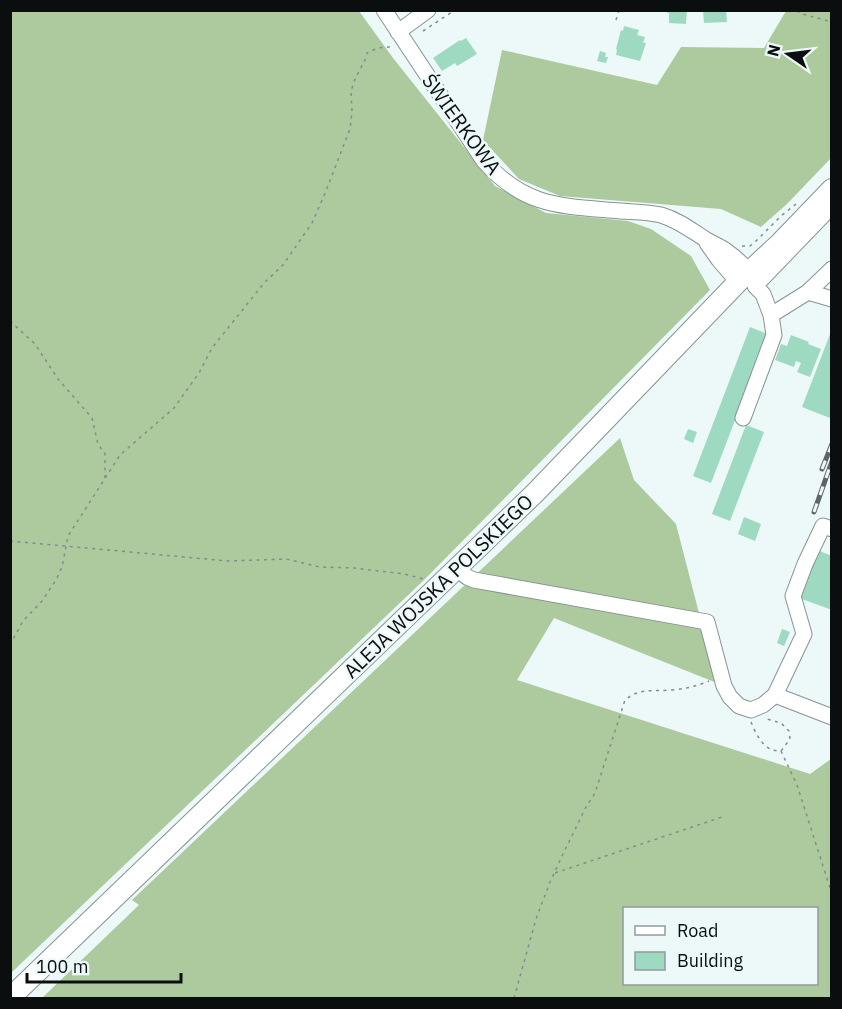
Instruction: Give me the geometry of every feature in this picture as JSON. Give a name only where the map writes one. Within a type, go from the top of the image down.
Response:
[{"type":"main road","name":"ALEJA WOJSKA POLSKIEGO","points":[[10,998],[535,493],[831,189]]},
{"type":"main road","name":"ALEJA WOJSKA POLSKIEGO","points":[[15,999],[36,974]]},
{"type":"street","name":"ŚWIERKOWA","points":[[384,10],[484,161],[501,179],[523,194],[548,203],[661,215],[677,221],[728,252],[744,276]]},
{"type":"street","points":[[398,32],[428,10]]},
{"type":"street","points":[[743,418],[774,335],[771,315],[763,294],[755,286],[831,206]]},
{"type":"street","points":[[771,315],[808,292],[831,269]]},
{"type":"street","points":[[808,292],[831,299]]},
{"type":"street","points":[[457,569],[474,580],[708,622],[717,638],[724,686],[730,698],[739,706],[751,710],[763,705],[775,695],[804,634],[794,596],[805,564],[823,526],[831,529]]},
{"type":"street","points":[[775,695],[831,717]]},
{"type":"path","points":[[417,34],[455,10]]},
{"type":"path","points":[[616,20],[619,10]]},
{"type":"path","points":[[793,10],[831,22]]},
{"type":"path","points":[[10,645],[23,621],[56,580],[62,567],[68,536],[120,455],[174,408],[200,373],[212,348],[264,283],[283,265],[312,223],[350,129],[351,91],[355,79],[367,53],[378,48],[389,47],[398,32]]},
{"type":"path","points":[[738,246],[750,246],[798,202]]},
{"type":"path","points":[[10,321],[34,344],[58,379],[92,418],[98,444],[105,454],[105,479]]},
{"type":"path","points":[[10,541],[228,561],[286,559],[320,567],[354,568],[422,578],[434,591]]},
{"type":"path","points":[[514,999],[536,919],[554,873],[585,807],[595,793],[625,700],[634,692],[698,686],[721,676]]},
{"type":"path","points":[[744,708],[762,742],[773,751],[781,751]]},
{"type":"path","points":[[768,719],[781,723],[789,731],[790,739],[781,751]]},
{"type":"path","points":[[781,751],[797,784],[831,894]]},
{"type":"path","points":[[554,873],[725,816]]},
{"type":"green space","points":[[11,11],[359,11],[393,58],[495,186],[546,213],[628,221],[651,229],[691,256],[710,290],[424,580],[11,973]]},
{"type":"green space","points":[[786,11],[831,11],[831,158],[787,204],[761,227],[721,209],[560,196],[519,179],[483,140],[502,50],[657,85],[681,47],[764,48]]},
{"type":"green space","points":[[620,438],[634,480],[676,524],[717,683],[554,618],[517,680],[810,774],[831,759],[831,998],[42,998],[139,905],[132,900]]},
{"type":"building","points":[[667,10],[687,10],[686,24],[669,23]]},
{"type":"building","points":[[703,10],[726,10],[727,22],[704,23]]},
{"type":"building","points":[[624,26],[639,30],[637,35],[645,37],[643,43],[646,43],[640,61],[616,55],[621,30],[623,31]]},
{"type":"building","points":[[466,38],[477,54],[457,66],[455,63],[442,71],[433,58]]},
{"type":"building","points":[[600,51],[606,53],[605,57],[608,57],[606,63],[597,61]]},
{"type":"building","points":[[750,327],[768,334],[711,483],[693,476]]},
{"type":"building","points":[[832,329],[832,414],[830,418],[802,407]]},
{"type":"building","points":[[791,335],[821,349],[810,377],[797,372],[801,363],[796,361],[794,367],[775,360],[781,344],[787,346]]},
{"type":"building","points":[[746,425],[764,432],[730,521],[712,514]]},
{"type":"building","points":[[688,429],[697,432],[693,443],[684,439]]},
{"type":"building","points":[[744,517],[761,524],[755,541],[738,534]]},
{"type":"building","points":[[817,550],[832,556],[832,610],[799,598]]},
{"type":"building","points":[[782,629],[790,632],[784,646],[777,643]]},
{"type":"railway","points":[[822,469],[832,444]]},
{"type":"railway","points":[[814,512],[832,461]]}]
